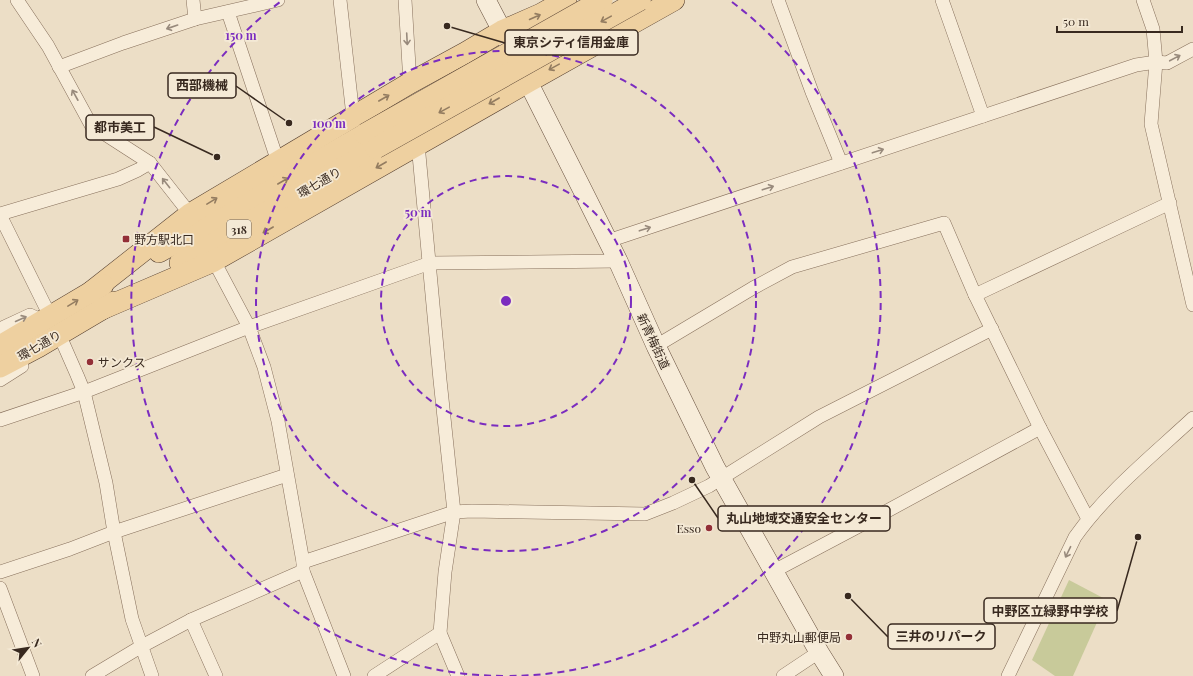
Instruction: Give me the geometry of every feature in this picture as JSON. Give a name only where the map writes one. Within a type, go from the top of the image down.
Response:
[{"type":"main road","name":"新青梅街道","points":[[486,0],[618,261],[656,346],[715,467],[834,676]]},
{"type":"main road","points":[[97,300],[190,214],[410,83],[466,53],[502,31],[541,14],[566,0]]},
{"type":"main road","name":"環七通り","points":[[0,367],[50,328],[371,141],[602,0]]},
{"type":"main road","name":"環七通り","points":[[371,141],[640,0]]},
{"type":"main road","points":[[97,300],[214,261],[674,0]]},
{"type":"main road","name":"環七通り","points":[[0,346],[50,328]]},
{"type":"street","points":[[17,0],[48,46],[91,125],[150,163],[190,214]]},
{"type":"street","points":[[193,0],[195,19]]},
{"type":"street","points":[[59,67],[123,43],[195,19],[278,0]]},
{"type":"street","points":[[340,0],[353,116]]},
{"type":"street","points":[[405,0],[410,83]]},
{"type":"street","points":[[778,0],[812,92],[841,163]]},
{"type":"street","points":[[942,0],[983,116]]},
{"type":"street","points":[[1144,0],[1153,29],[1156,62],[1151,124],[1190,277],[1193,305]]},
{"type":"street","points":[[228,12],[278,162]]},
{"type":"street","points":[[608,241],[1136,65],[1156,62],[1166,63],[1193,49]]},
{"type":"street","points":[[418,144],[454,512],[445,572],[440,633],[458,676]]},
{"type":"street","points":[[150,163],[118,179],[0,215],[50,328],[77,375],[84,392],[106,483],[114,532],[132,619],[152,676]]},
{"type":"street","points":[[975,295],[1170,202]]},
{"type":"street","points":[[656,346],[752,288],[792,267],[944,224],[975,295],[1040,428],[1088,519]]},
{"type":"street","points":[[214,261],[249,327],[264,367],[278,421],[303,566],[344,676]]},
{"type":"street","points":[[0,420],[84,392],[249,327],[430,263],[618,261]]},
{"type":"street","points":[[0,329],[30,315],[50,328]]},
{"type":"street","points":[[0,380],[49,349],[50,328]]},
{"type":"street","points":[[92,676],[142,646],[191,620],[303,566],[454,512],[645,514],[673,503],[722,479],[819,417],[992,329]]},
{"type":"street","points":[[1008,676],[1075,537],[1101,504],[1130,475],[1193,418]]},
{"type":"street","points":[[774,571],[1040,428]]},
{"type":"street","points":[[0,572],[70,549],[114,532],[287,475]]},
{"type":"street","points":[[0,588],[33,676]]},
{"type":"street","points":[[191,620],[216,676]]},
{"type":"street","points":[[374,676],[440,633]]},
{"type":"street","points":[[783,676],[819,652]]},
{"type":"green space","points":[[1069,580],[1107,600],[1073,676],[1055,676],[1032,660]]},
{"type":"place","name":"東京シティ信用金庫","points":[[447,26]]},
{"type":"place","name":"西部機械","points":[[289,123]]},
{"type":"place","name":"都市美工","points":[[217,157]]},
{"type":"place","name":"野方駅北口","points":[[126,239]]},
{"type":"place","name":"サンクス","points":[[90,362]]},
{"type":"place","name":"丸山地域交通安全センター","points":[[692,480]]},
{"type":"place","name":"Esso","points":[[709,528]]},
{"type":"place","name":"中野区立緑野中学校","points":[[1138,537]]},
{"type":"place","name":"三井のリパーク","points":[[848,596]]},
{"type":"place","name":"中野丸山郵便局","points":[[849,637]]}]
